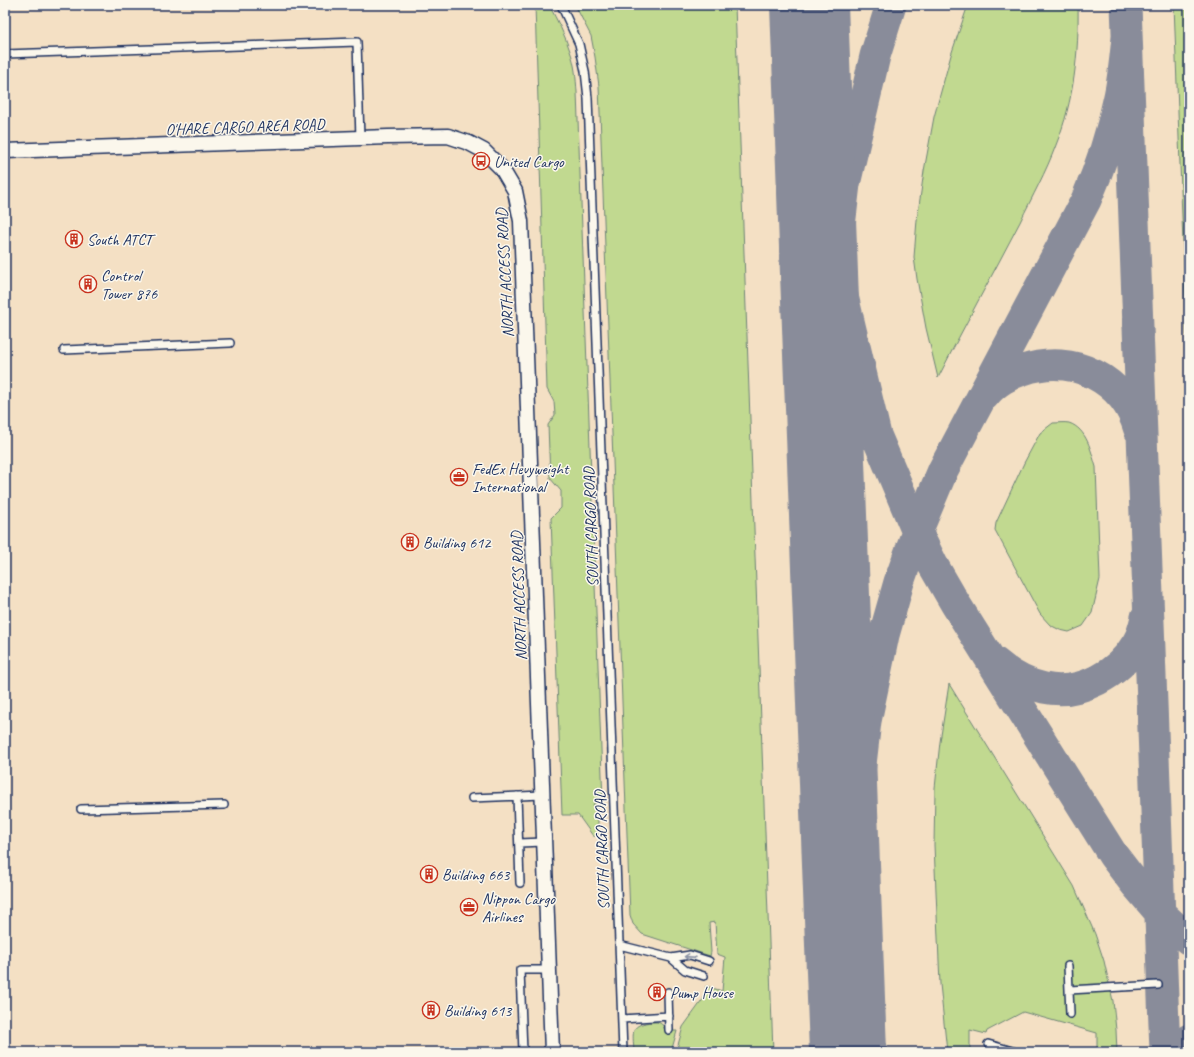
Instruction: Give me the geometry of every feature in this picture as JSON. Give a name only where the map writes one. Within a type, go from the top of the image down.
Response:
[{"type":"street","name":"O'HARE CARGO AREA ROAD","points":[[5,151],[426,136],[448,136],[469,143],[484,151]]},
{"type":"street","name":"NORTH ACCESS ROAD","points":[[484,151],[502,169],[515,191],[521,221],[552,1052]]},
{"type":"lane","name":"SOUTH CARGO ROAD","points":[[561,5],[579,44],[585,71],[588,98],[623,1052]]},
{"type":"lane","points":[[5,54],[357,42],[360,139]]},
{"type":"lane","points":[[64,350],[230,343]]},
{"type":"lane","points":[[472,798],[542,795]]},
{"type":"lane","points":[[517,796],[520,883]]},
{"type":"lane","points":[[81,809],[224,805]]},
{"type":"lane","points":[[519,843],[544,842]]},
{"type":"lane","points":[[619,945],[671,958],[690,955],[708,960]]},
{"type":"lane","points":[[671,958],[685,970],[704,976]]},
{"type":"lane","points":[[1068,966],[1070,1014]]},
{"type":"lane","points":[[523,1052],[520,970],[548,970]]},
{"type":"lane","points":[[1069,990],[1158,985]]},
{"type":"lane","points":[[668,992],[669,1030]]},
{"type":"lane","points":[[622,1019],[669,1016]]},
{"type":"lane","points":[[988,1044],[1016,1052]]},
{"type":"shaded area","points":[[5,5],[1189,5],[1189,1052],[5,1052]]},
{"type":"green space","points":[[535,5],[549,5],[558,22],[572,56],[577,87],[603,803],[593,804],[598,812],[598,836],[593,836],[578,815],[562,815],[551,518],[561,508],[561,491],[550,478],[548,425],[555,415],[554,402],[547,389]]},
{"type":"green space","points":[[575,5],[735,5],[773,1052],[676,1052],[683,1027],[704,998],[706,986],[722,991],[725,957],[717,954],[715,922],[709,923],[710,956],[642,934],[633,924],[630,915],[599,86],[591,36]]},
{"type":"green space","points":[[968,5],[1078,5],[1078,41],[1074,76],[1067,111],[1048,165],[1020,222],[938,378],[926,328],[914,257],[917,220],[924,171],[934,117],[951,55]]},
{"type":"green space","points":[[1174,5],[1189,5],[1189,403]]},
{"type":"green space","points":[[1053,423],[1069,423],[1080,430],[1087,441],[1096,467],[1100,579],[1092,613],[1083,626],[1069,632],[1060,630],[1050,625],[1040,614],[995,530],[996,523],[1040,433]]},
{"type":"green space","points":[[949,684],[1074,886],[1095,934],[1104,961],[1113,1001],[1117,1052],[1097,1052],[1097,1033],[1023,1012],[987,1031],[986,1034],[970,1030],[970,1052],[947,1052],[940,984],[934,845],[935,788]]},
{"type":"green space","points":[[654,1022],[661,1024],[665,1031],[677,1031],[671,1052],[634,1052],[633,1034],[636,1027]]},
{"type":"taxiway","points":[[840,226],[845,184],[875,56],[891,5]]},
{"type":"taxiway","points":[[1126,5],[1165,1052]]},
{"type":"taxiway","points":[[811,35],[823,184],[835,262],[876,435],[917,532],[933,565],[955,603],[1113,855],[1160,913],[1189,940]]},
{"type":"taxiway","points":[[848,1038],[853,834],[866,721],[884,635],[899,582],[917,532],[943,470],[1091,188],[1105,151],[1115,114],[1123,77],[1127,37]]},
{"type":"taxiway","points":[[826,464],[834,299]]},
{"type":"taxiway","points":[[985,395],[1002,380],[1023,370],[1042,366],[1060,365],[1078,368],[1094,374],[1109,384],[1122,397],[1132,412],[1139,430]]},
{"type":"taxiway","points":[[996,663],[1018,678],[1031,684],[1058,690],[1071,689],[1097,680],[1120,664],[1137,643],[1144,627],[1146,617]]},
{"type":"taxiway","points":[[862,1005],[869,1052]]},
{"type":"taxiway","points":[[1179,1052],[1189,1039]]},
{"type":"runway","points":[[809,5],[848,1052]]},
{"type":"place","name":"United Cargo","points":[[481,161]]},
{"type":"place","name":"South ATCT","points":[[74,239]]},
{"type":"place","name":"Control Tower 876","points":[[88,284]]},
{"type":"place","name":"FedEx Hevyweight International","points":[[459,477]]},
{"type":"place","name":"Building 612","points":[[410,542]]},
{"type":"place","name":"Building 663","points":[[429,874]]},
{"type":"place","name":"Nippon Cargo Airlines","points":[[469,907]]},
{"type":"place","name":"Pump House","points":[[657,992]]},
{"type":"place","name":"Building 613","points":[[431,1010]]}]
